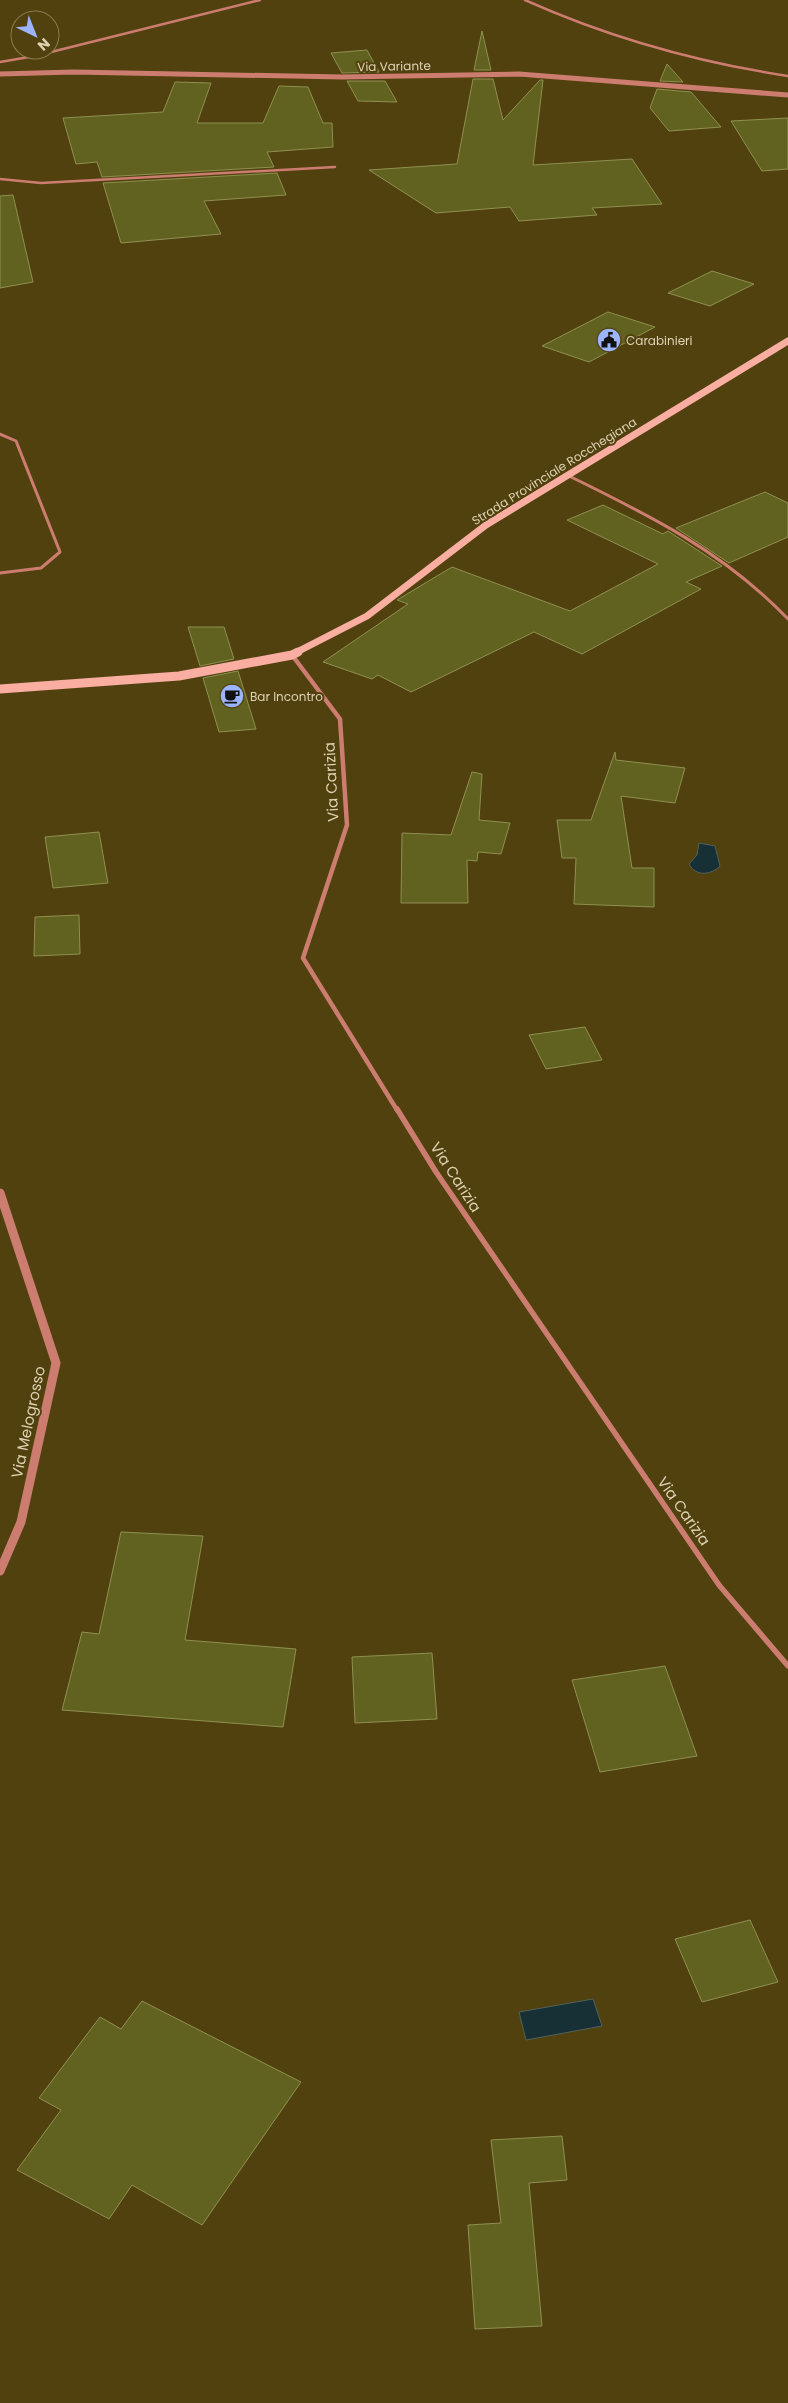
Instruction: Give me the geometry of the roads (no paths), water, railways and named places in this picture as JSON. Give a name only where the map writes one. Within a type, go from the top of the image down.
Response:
[{"type":"main road","name":"Strada Provinciale Rocchegiana","points":[[0,689],[40,688],[179,676],[292,655],[367,616],[486,525],[788,341]]},
{"type":"main road","name":"Strada Provinciale Rocchegiana","points":[[0,685],[17,688]]},
{"type":"street","points":[[0,62],[35,56],[260,0]]},
{"type":"street","points":[[525,0],[568,20],[662,53],[712,64],[788,76]]},
{"type":"street","name":"Via Variante","points":[[0,74],[73,72],[342,77],[519,74],[788,95]]},
{"type":"street","points":[[0,179],[41,183],[335,167]]},
{"type":"street","points":[[0,434],[16,441],[60,552],[41,568],[2,573],[0,578]]},
{"type":"street","points":[[567,475],[639,511],[728,563],[773,602],[788,619]]},
{"type":"street","name":"Via Carizia","points":[[292,655],[340,719],[347,825],[303,958],[436,1172],[719,1585],[788,1666]]},
{"type":"street","name":"Via Melogrosso","points":[[0,1193],[56,1362],[21,1522],[0,1571]]},
{"type":"water","points":[[699,843],[715,846],[720,866],[708,873],[700,873],[689,864],[697,855]]},
{"type":"water","points":[[593,1999],[602,2026],[526,2040],[519,2012]]},
{"type":"place","name":"Carabinieri","points":[[609,340]]},
{"type":"place","name":"Bar Incontro","points":[[232,696]]}]
